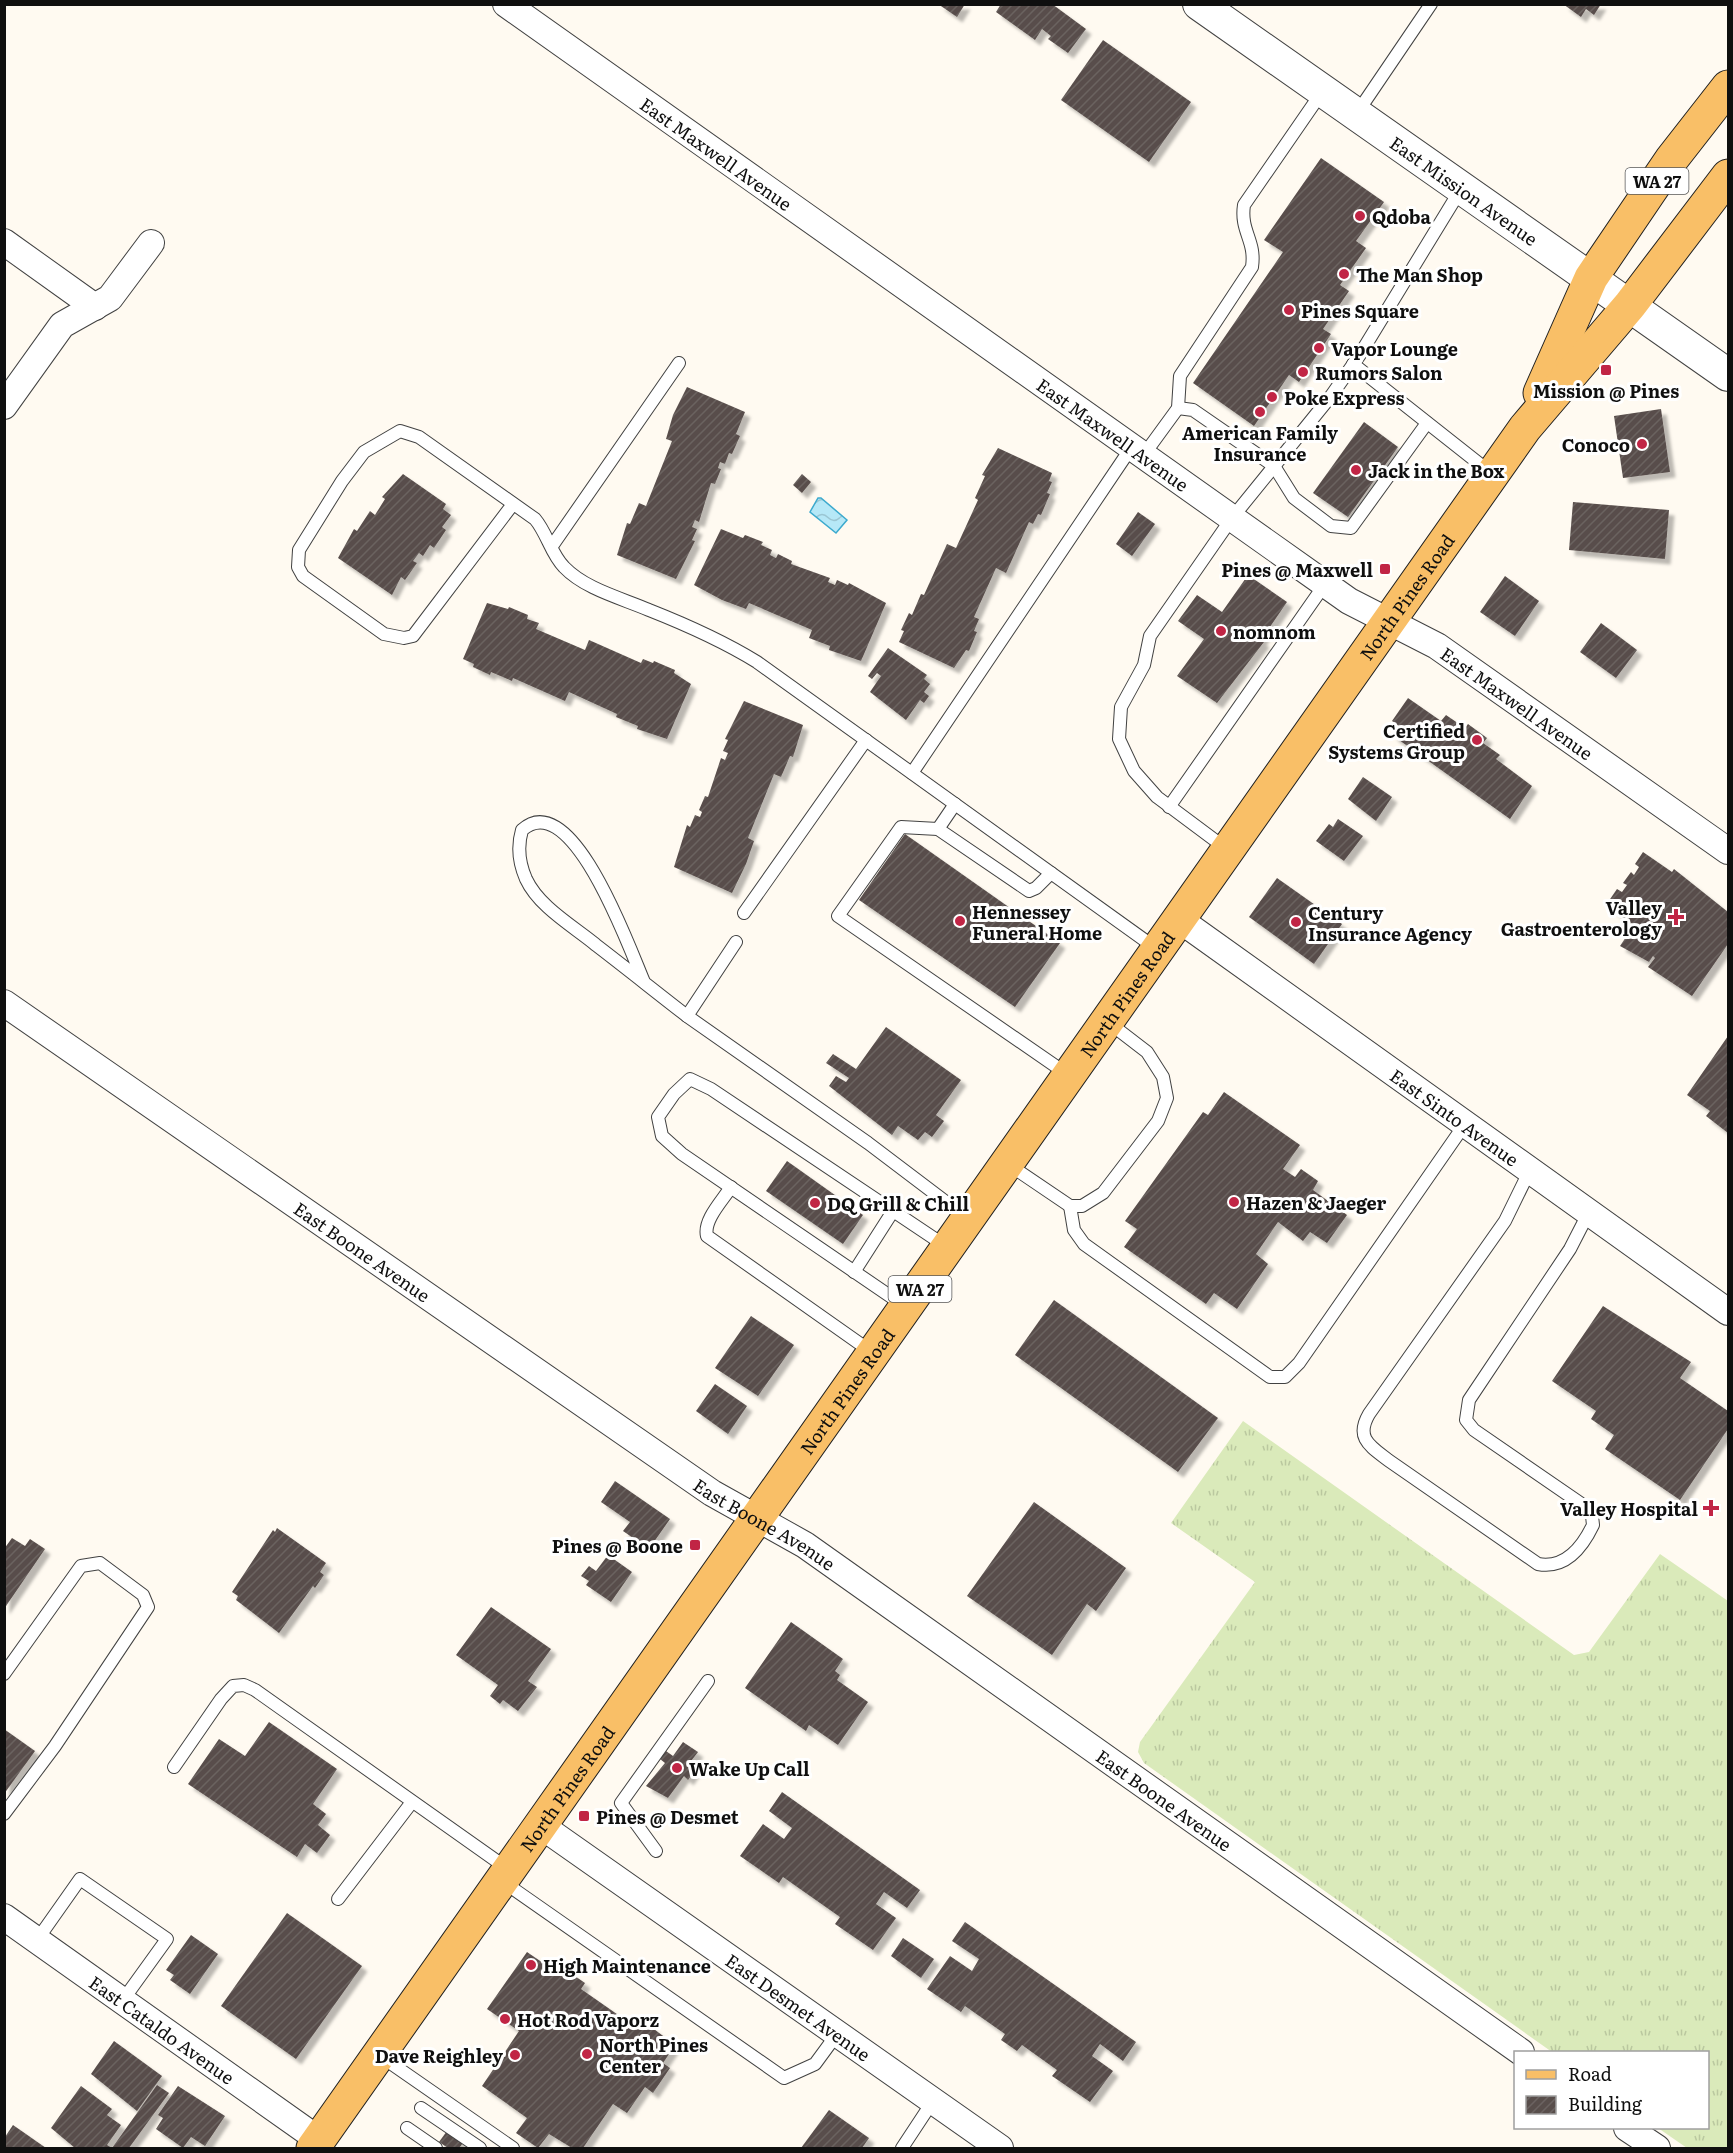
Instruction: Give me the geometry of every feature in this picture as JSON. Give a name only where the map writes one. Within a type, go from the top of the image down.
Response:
[{"type":"main road","name":"North Pines Road","points":[[1525,428],[1592,278],[1671,160],[1728,87]]},
{"type":"main road","name":"North Pines Road","points":[[316,2144],[1525,428],[1630,305],[1728,176]]},
{"type":"street","name":"East Maxwell Avenue","points":[[506,4],[1324,584],[1349,601],[1437,646],[1728,850]]},
{"type":"street","name":"East Mission Avenue","points":[[1199,4],[1728,375]]},
{"type":"street","points":[[4,242],[95,306]]},
{"type":"street","points":[[4,406],[62,325],[110,298],[151,243]]},
{"type":"street","name":"East Sinto Avenue","points":[[1180,920],[1728,1312]]},
{"type":"street","name":"East Boone Avenue","points":[[4,1003],[712,1493],[805,1545],[1520,2051]]},
{"type":"street","name":"East Desmet Avenue","points":[[540,1825],[1000,2148]]},
{"type":"street","name":"East Cataldo Avenue","points":[[4,1917],[123,2001],[316,2144]]},
{"type":"street","points":[[1630,2129],[1657,2148]]},
{"type":"lane","points":[[1356,114],[1431,4]]},
{"type":"lane","points":[[912,773],[1137,452],[1178,408],[1180,376],[1252,267],[1254,250],[1241,222],[1244,205],[1323,91]]},
{"type":"lane","points":[[1229,850],[1169,807],[1134,771],[1119,739],[1122,707],[1144,665],[1150,636],[1232,518],[1353,364],[1462,188]]},
{"type":"lane","points":[[552,546],[679,363]]},
{"type":"lane","points":[[1353,364],[1493,474]]},
{"type":"lane","points":[[1178,408],[1192,410],[1274,466],[1294,498],[1331,526],[1351,528],[1427,423]]},
{"type":"lane","points":[[513,504],[413,636],[404,638],[384,634],[303,576],[298,567],[299,550],[342,481],[364,452],[400,431],[419,437],[536,519],[545,531],[563,566],[591,586],[730,645],[1158,950]]},
{"type":"lane","points":[[1169,807],[1324,584]]},
{"type":"lane","points":[[744,912],[866,740]]},
{"type":"lane","points":[[938,829],[955,804]]},
{"type":"lane","points":[[644,982],[605,891],[582,854],[565,834],[552,824],[540,820],[530,823],[522,830],[519,858],[527,880],[540,898],[561,917],[687,1016],[868,1143],[968,1219]]},
{"type":"lane","points":[[1051,873],[1036,888],[1029,891],[938,829],[901,827],[838,916],[1068,1075]]},
{"type":"lane","points":[[687,1016],[736,942]]},
{"type":"lane","points":[[1007,1164],[1070,1206],[1082,1206],[1103,1193],[1158,1121],[1167,1098],[1163,1077],[1147,1052],[1107,1021]]},
{"type":"lane","points":[[906,1308],[682,1154],[662,1136],[658,1118],[674,1094],[690,1079],[711,1089],[948,1248]]},
{"type":"lane","points":[[1070,1206],[1074,1230],[1084,1244],[1270,1377],[1285,1377],[1299,1363],[1465,1124]]},
{"type":"lane","points":[[1530,1170],[1505,1221],[1369,1414],[1363,1424],[1363,1434],[1369,1445],[1388,1460],[1538,1564],[1549,1566],[1567,1559],[1579,1548],[1593,1525],[1592,1516],[1580,1503],[1474,1430],[1465,1414],[1477,1387],[1570,1249],[1589,1212]]},
{"type":"lane","points":[[731,1187],[710,1220],[705,1230],[706,1236],[874,1354]]},
{"type":"lane","points":[[854,1272],[893,1211]]},
{"type":"lane","points":[[4,1674],[81,1566],[100,1563],[143,1595],[148,1607],[55,1746],[4,1814]]},
{"type":"lane","points":[[656,1851],[621,1803],[708,1681]]},
{"type":"lane","points":[[174,1767],[221,1699],[233,1686],[244,1685],[255,1690],[412,1802],[505,1875],[784,2078],[815,2064],[837,2034]]},
{"type":"lane","points":[[338,1899],[412,1802]]},
{"type":"lane","points":[[37,1940],[80,1879],[166,1939],[123,2001]]},
{"type":"lane","points":[[379,2055],[513,2148]]},
{"type":"lane","points":[[902,2148],[933,2101]]},
{"type":"lane","points":[[421,2108],[480,2148]]},
{"type":"lane","points":[[407,2128],[436,2148]]},
{"type":"green space","points":[[1243,1421],[1574,1655],[1589,1652],[1660,1554],[1728,1601],[1728,2148],[1687,2148],[1659,2129],[1709,2129],[1709,2051],[1551,2051],[1144,1763],[1138,1752],[1140,1742],[1255,1582],[1171,1523]]},
{"type":"water","points":[[818,498],[821,498],[847,520],[836,533],[810,512]]},
{"type":"building","points":[[938,4],[965,4],[957,17]]},
{"type":"building","points":[[1001,4],[1052,4],[1086,29],[1068,53],[1048,39],[1051,36],[1042,29],[1035,40],[996,12]]},
{"type":"building","points":[[1563,4],[1601,4],[1594,15],[1586,9],[1581,17]]},
{"type":"building","points":[[1103,40],[1191,102],[1149,162],[1061,100]]},
{"type":"building","name":"Pines Square","points":[[1321,158],[1384,202],[1356,241],[1366,248],[1340,285],[1349,291],[1323,329],[1331,334],[1299,382],[1289,375],[1254,426],[1193,383],[1283,252],[1264,240]]},
{"type":"building","points":[[687,387],[745,412],[736,434],[740,436],[732,454],[729,453],[725,464],[720,462],[718,468],[721,469],[715,484],[711,483],[699,522],[695,520],[692,527],[697,529],[692,540],[695,541],[676,579],[617,555],[627,523],[630,524],[639,503],[646,506],[672,441],[666,439],[673,415]]},
{"type":"building","name":"Conoco","points":[[1661,409],[1670,472],[1623,478],[1614,416]]},
{"type":"building","name":"Jack in the Box","points":[[1364,422],[1398,447],[1348,517],[1313,493]]},
{"type":"building","points":[[998,448],[1052,473],[1049,481],[1052,482],[1047,493],[1050,494],[1041,515],[1038,514],[1033,524],[1029,522],[1006,573],[996,568],[974,617],[979,619],[974,631],[977,632],[969,651],[966,650],[954,668],[899,642],[904,631],[901,630],[909,613],[912,615],[921,594],[924,595],[947,544],[956,548],[978,500],[975,498],[985,476],[982,475]]},
{"type":"building","points":[[403,474],[446,504],[443,509],[451,515],[442,527],[446,530],[434,548],[430,545],[423,556],[419,553],[413,561],[417,563],[405,580],[401,577],[392,595],[338,558],[354,529],[357,531],[370,511],[375,515],[385,499],[382,497]]},
{"type":"building","points":[[802,474],[811,482],[802,493],[793,485]]},
{"type":"building","points":[[1573,502],[1669,510],[1665,559],[1569,550]]},
{"type":"building","points":[[1138,512],[1155,524],[1132,556],[1116,544]]},
{"type":"building","points":[[721,529],[743,538],[745,535],[763,542],[761,545],[772,550],[770,555],[776,558],[778,554],[792,561],[791,564],[830,578],[828,582],[835,585],[837,580],[848,585],[849,583],[886,603],[861,661],[829,650],[830,646],[809,638],[812,630],[749,603],[746,609],[722,600],[694,585]]},
{"type":"building","name":"nomnom","points":[[1248,575],[1287,602],[1261,640],[1264,642],[1217,703],[1177,676],[1204,639],[1178,621],[1197,595],[1222,612]]},
{"type":"building","points":[[1505,576],[1539,601],[1515,636],[1480,612]]},
{"type":"building","points":[[487,603],[508,609],[509,607],[528,615],[527,619],[539,623],[536,629],[585,650],[589,640],[641,663],[643,659],[653,663],[654,661],[675,670],[674,673],[691,684],[667,739],[637,729],[638,726],[616,717],[617,714],[569,692],[565,701],[513,678],[512,681],[491,672],[490,675],[473,667],[474,664],[463,659]]},
{"type":"building","points":[[1601,623],[1637,650],[1616,678],[1580,652]]},
{"type":"building","points":[[888,648],[927,675],[924,679],[930,684],[924,692],[929,696],[924,703],[920,700],[906,720],[870,692],[881,676],[877,673],[872,679],[868,676]]},
{"type":"building","points":[[1408,698],[1441,721],[1446,715],[1465,728],[1468,724],[1487,738],[1483,743],[1500,755],[1496,759],[1532,786],[1510,819],[1392,735],[1399,726],[1392,721]]},
{"type":"building","points":[[744,701],[803,725],[793,757],[790,756],[781,777],[774,774],[748,838],[754,841],[746,864],[732,893],[674,867],[687,825],[690,827],[695,815],[700,817],[702,812],[699,810],[705,796],[708,797],[721,758],[725,760],[728,753],[723,751],[728,740],[725,739]]},
{"type":"building","points":[[1363,777],[1392,797],[1376,821],[1348,799]]},
{"type":"building","points":[[1338,819],[1363,836],[1344,861],[1316,841],[1329,824],[1333,827]]},
{"type":"building","name":"Hennessey Funeral Home","points":[[905,834],[1060,943],[1015,1007],[859,900]]},
{"type":"building","points":[[1643,852],[1672,872],[1674,869],[1728,912],[1728,944],[1692,996],[1648,967],[1655,958],[1653,956],[1649,962],[1620,946],[1634,925],[1606,905],[1617,889],[1622,892],[1627,885],[1623,883],[1631,872],[1634,875],[1639,867],[1635,864]]},
{"type":"building","points":[[1277,878],[1342,924],[1314,964],[1249,917]]},
{"type":"building","points":[[886,1027],[961,1080],[936,1115],[944,1121],[932,1137],[925,1132],[918,1140],[898,1126],[892,1135],[829,1086],[836,1076],[846,1082],[849,1078],[826,1063],[833,1054],[856,1069]]},
{"type":"building","points":[[1728,1036],[1728,1133],[1706,1116],[1710,1111],[1687,1095]]},
{"type":"building","name":"Hazen & Jaeger","points":[[1224,1092],[1300,1145],[1283,1169],[1295,1177],[1301,1169],[1318,1181],[1313,1190],[1347,1215],[1327,1243],[1310,1232],[1303,1241],[1278,1222],[1256,1254],[1268,1264],[1237,1309],[1214,1293],[1206,1304],[1124,1247],[1137,1229],[1125,1221],[1203,1112],[1208,1115]]},
{"type":"building","name":"DQ Grill & Chill","points":[[787,1161],[863,1215],[843,1244],[766,1191]]},
{"type":"building","points":[[1054,1300],[1218,1418],[1178,1472],[1015,1355]]},
{"type":"building","points":[[1603,1306],[1691,1362],[1680,1378],[1728,1411],[1728,1429],[1680,1500],[1605,1449],[1614,1435],[1591,1419],[1596,1411],[1552,1381]]},
{"type":"building","points":[[751,1316],[794,1345],[758,1396],[715,1368]]},
{"type":"building","points":[[715,1384],[747,1406],[728,1434],[696,1411]]},
{"type":"building","points":[[615,1481],[670,1519],[649,1549],[623,1531],[630,1522],[601,1502]]},
{"type":"building","points":[[1034,1502],[1126,1568],[1096,1611],[1087,1604],[1052,1655],[967,1596]]},
{"type":"building","points":[[277,1528],[326,1563],[320,1572],[324,1575],[315,1588],[313,1586],[279,1633],[236,1600],[238,1596],[232,1592],[273,1530],[275,1532]]},
{"type":"building","points":[[12,1538],[25,1546],[30,1539],[45,1549],[4,1609],[4,1549]]},
{"type":"building","points":[[608,1555],[632,1572],[611,1602],[586,1585],[589,1581],[581,1576],[589,1566],[596,1571]]},
{"type":"building","points":[[491,1607],[551,1649],[528,1681],[537,1687],[518,1711],[503,1700],[500,1704],[490,1696],[498,1685],[456,1655]]},
{"type":"building","points":[[791,1622],[843,1659],[835,1671],[840,1675],[837,1680],[868,1702],[838,1745],[809,1725],[806,1731],[745,1688]]},
{"type":"building","points":[[269,1722],[337,1769],[313,1804],[326,1814],[318,1825],[330,1835],[317,1853],[305,1844],[297,1857],[188,1784],[219,1739],[245,1756]]},
{"type":"building","points":[[4,1729],[35,1751],[4,1794]]},
{"type":"building","name":"Wake Up Call","points":[[683,1742],[698,1752],[688,1765],[695,1770],[688,1780],[684,1776],[668,1798],[646,1786],[665,1763],[660,1759],[666,1751],[673,1756]]},
{"type":"building","points":[[782,1792],[920,1890],[907,1908],[884,1892],[876,1904],[896,1918],[873,1950],[835,1924],[840,1917],[783,1877],[779,1883],[740,1856],[763,1824],[784,1839],[792,1828],[769,1811]]},
{"type":"building","points":[[287,1913],[362,1966],[296,2059],[221,2006]]},
{"type":"building","points":[[965,1922],[1136,2042],[1123,2061],[1100,2044],[1092,2056],[1113,2071],[1090,2102],[1052,2076],[1057,2070],[1022,2045],[1017,2051],[1001,2040],[1005,2034],[965,2006],[961,2012],[927,1989],[950,1956],[972,1971],[979,1959],[952,1941]]},
{"type":"building","points":[[191,1935],[218,1954],[190,1994],[170,1980],[174,1975],[166,1970]]},
{"type":"building","points":[[903,1938],[934,1959],[921,1978],[891,1956]]},
{"type":"building","name":"North Pines Center","points":[[527,1952],[546,1965],[550,1959],[585,1983],[581,1989],[634,2026],[646,2023],[675,2045],[663,2063],[670,2068],[653,2093],[645,2087],[627,2113],[613,2104],[583,2148],[572,2148],[549,2134],[538,2148],[516,2133],[527,2118],[482,2086],[519,2031],[487,2009]]},
{"type":"building","points":[[114,2041],[162,2076],[137,2111],[91,2074]]},
{"type":"building","points":[[157,2085],[169,2093],[129,2148],[112,2148]]},
{"type":"building","points":[[81,2086],[112,2109],[107,2115],[121,2125],[107,2145],[112,2148],[75,2148],[51,2128]]},
{"type":"building","points":[[178,2086],[225,2116],[205,2146],[191,2137],[183,2148],[156,2129],[163,2118],[158,2115]]},
{"type":"building","points":[[829,2110],[869,2138],[862,2148],[801,2148]]},
{"type":"building","points":[[13,2125],[46,2148],[5,2148],[5,2137]]},
{"type":"building","points":[[447,2131],[463,2143],[459,2148],[448,2148],[439,2142]]},
{"type":"place","name":"Qdoba","points":[[1360,216]]},
{"type":"place","name":"The Man Shop","points":[[1344,274]]},
{"type":"place","name":"Pines Square","points":[[1289,310]]},
{"type":"place","name":"Vapor Lounge","points":[[1319,348]]},
{"type":"place","name":"Mission @ Pines","points":[[1606,370]]},
{"type":"place","name":"Rumors Salon","points":[[1303,372]]},
{"type":"place","name":"Poke Express","points":[[1272,397]]},
{"type":"place","name":"American Family Insurance","points":[[1260,412]]},
{"type":"place","name":"Conoco","points":[[1642,444]]},
{"type":"place","name":"Jack in the Box","points":[[1356,470]]},
{"type":"place","name":"Pines @ Maxwell","points":[[1385,569]]},
{"type":"place","name":"nomnom","points":[[1221,631]]},
{"type":"place","name":"Certified Systems Group","points":[[1477,740]]},
{"type":"place","name":"Valley Gastroenterology","points":[[1676,917]]},
{"type":"place","name":"Hennessey Funeral Home","points":[[960,921]]},
{"type":"place","name":"Century Insurance Agency","points":[[1296,922]]},
{"type":"place","name":"Hazen & Jaeger","points":[[1234,1202]]},
{"type":"place","name":"DQ Grill & Chill","points":[[815,1203]]},
{"type":"place","name":"Valley Hospital","points":[[1711,1508]]},
{"type":"place","name":"Pines @ Boone","points":[[695,1545]]},
{"type":"place","name":"Wake Up Call","points":[[677,1768]]},
{"type":"place","name":"Pines @ Desmet","points":[[584,1816]]},
{"type":"place","name":"High Maintenance","points":[[531,1965]]},
{"type":"place","name":"Hot Rod Vaporz","points":[[505,2019]]},
{"type":"place","name":"North Pines Center","points":[[587,2054]]},
{"type":"place","name":"Dave Reighley","points":[[515,2055]]}]
